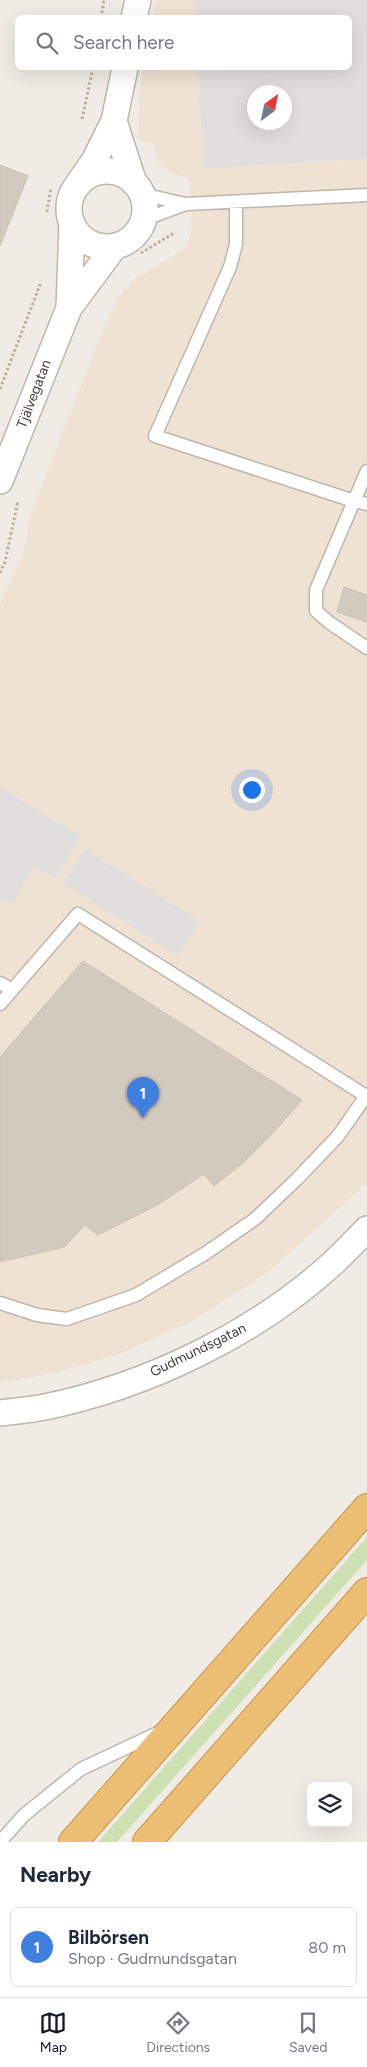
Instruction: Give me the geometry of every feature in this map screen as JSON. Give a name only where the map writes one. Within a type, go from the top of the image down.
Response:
[{"type":"highway","points":[[73,1842],[367,1508]]},
{"type":"highway","points":[[147,1842],[367,1592]]},
{"type":"street","points":[[135,15],[138,0]]},
{"type":"street","name":"Tjälvegatan","points":[[69,308],[72,223],[69,213],[72,193],[94,161],[114,121],[125,70]]},
{"type":"street","name":"Tjälvegatan","points":[[0,481],[69,308],[115,246],[127,241],[137,232],[143,220],[145,206],[114,121]]},
{"type":"street","points":[[78,184],[95,173],[106,172],[116,173],[138,188]]},
{"type":"street","points":[[72,223],[79,235],[89,243],[102,247],[115,246]]},
{"type":"street","name":"Gudmundsgatan","points":[[0,1413],[45,1407],[102,1391],[157,1372],[207,1349],[255,1322],[298,1291],[331,1265],[367,1229]]},
{"type":"lane","points":[[138,188],[186,204]]},
{"type":"lane","points":[[143,220],[186,204],[367,195]]},
{"type":"lane","points":[[236,202],[236,244],[230,266],[155,436],[367,504]]},
{"type":"lane","points":[[367,471],[316,590],[316,611],[367,648]]},
{"type":"lane","points":[[0,1004],[78,914],[367,1096],[338,1136],[297,1180],[255,1219],[206,1253],[136,1295],[67,1319],[37,1314],[0,1303]]},
{"type":"lane","points":[[0,983],[12,990]]},
{"type":"lane","points":[[0,1842],[24,1814],[81,1769],[178,1723]]},
{"type":"path","points":[[102,15],[104,0]]},
{"type":"path","points":[[140,254],[174,233]]},
{"type":"path","points":[[0,573],[5,562],[20,496]]},
{"type":"shaded area","points":[[156,0],[367,0],[367,1183],[266,1274],[192,1321],[122,1353],[55,1373],[0,1383],[0,604],[23,554],[31,513],[102,332],[119,296],[133,280],[186,248],[190,237],[192,227],[189,178],[173,174],[160,165],[155,154],[155,144],[138,140],[140,87],[144,70],[352,70],[352,15],[153,15]]},
{"type":"shaded area","points":[[194,0],[367,0],[367,159],[203,168],[198,70],[352,70],[352,15],[195,15]]},
{"type":"shaded area","points":[[0,787],[81,837],[55,878],[35,867],[13,903],[3,898],[0,903]]},
{"type":"shaded area","points":[[85,849],[200,921],[178,956],[63,883]]},
{"type":"green space","points":[[367,1537],[367,1560],[117,1842],[98,1842]]},
{"type":"building","points":[[0,165],[28,176],[0,246]]},
{"type":"building","points":[[344,587],[367,595],[367,622],[337,612]]},
{"type":"building","points":[[83,961],[302,1100],[244,1162],[214,1186],[204,1174],[159,1204],[98,1235],[85,1225],[64,1247],[0,1262],[0,1057]]},
{"type":"place","name":"Bilbörsen","points":[[143,1118]]}]
